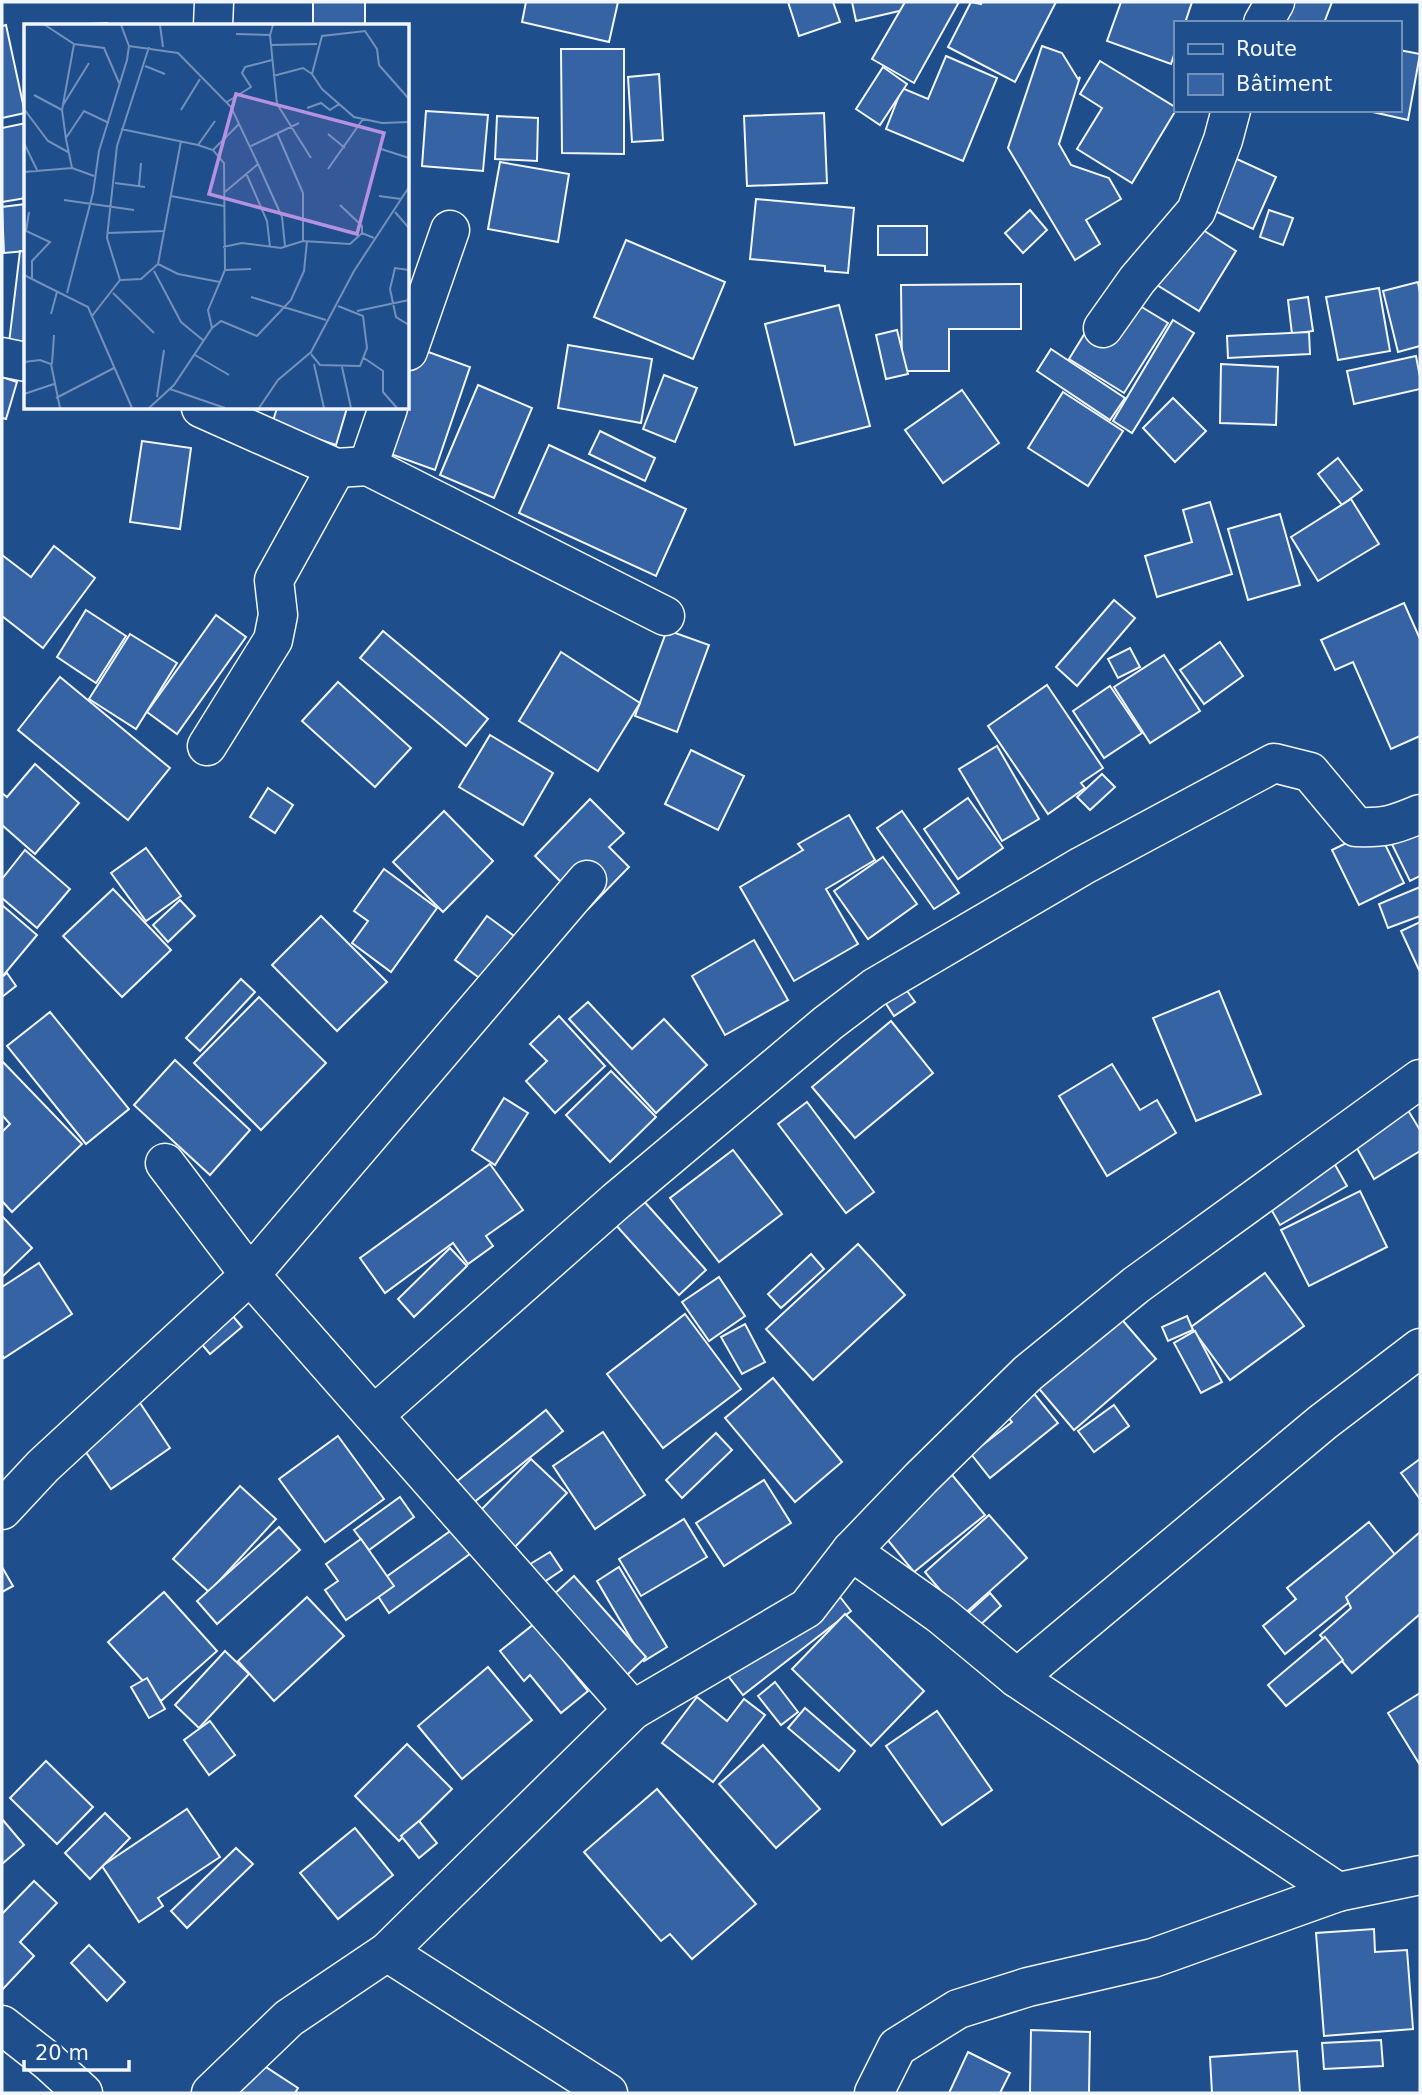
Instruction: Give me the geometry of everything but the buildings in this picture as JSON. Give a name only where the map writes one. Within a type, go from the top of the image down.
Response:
[{"type":"street","points":[[213,24],[214,2]]},
{"type":"street","points":[[1264,21],[1275,2]]},
{"type":"street","points":[[1103,328],[1137,280],[1196,211],[1223,140],[1230,112]]},
{"type":"street","points":[[410,345],[450,230]]},
{"type":"street","points":[[2,357],[24,362]]},
{"type":"street","points":[[206,410],[352,467],[665,616]]},
{"type":"street","points":[[207,746],[273,640],[278,615],[274,580],[352,467],[387,410]]},
{"type":"street","points":[[374,1415],[615,1202],[828,1023],[874,988],[1082,866],[1274,763],[1310,772],[1356,827],[1381,828],[1420,814]]},
{"type":"street","points":[[2,1510],[43,1466],[250,1275],[587,880]]},
{"type":"street","points":[[211,2093],[289,2018],[387,1952],[633,1710],[807,1608],[851,1551],[1028,1373],[1136,1285],[1420,1079]]},
{"type":"street","points":[[165,1163],[250,1275],[633,1710]]},
{"type":"street","points":[[1017,1678],[1323,1422],[1420,1348]]},
{"type":"street","points":[[851,1551],[941,1615],[1017,1678],[1338,1892]]},
{"type":"street","points":[[874,2093],[897,2047],[958,2009],[1028,1987],[1153,1958],[1338,1892],[1420,1875]]},
{"type":"street","points":[[387,1952],[608,2093]]},
{"type":"street","points":[[2,2025],[48,2060],[83,2093]]}]
